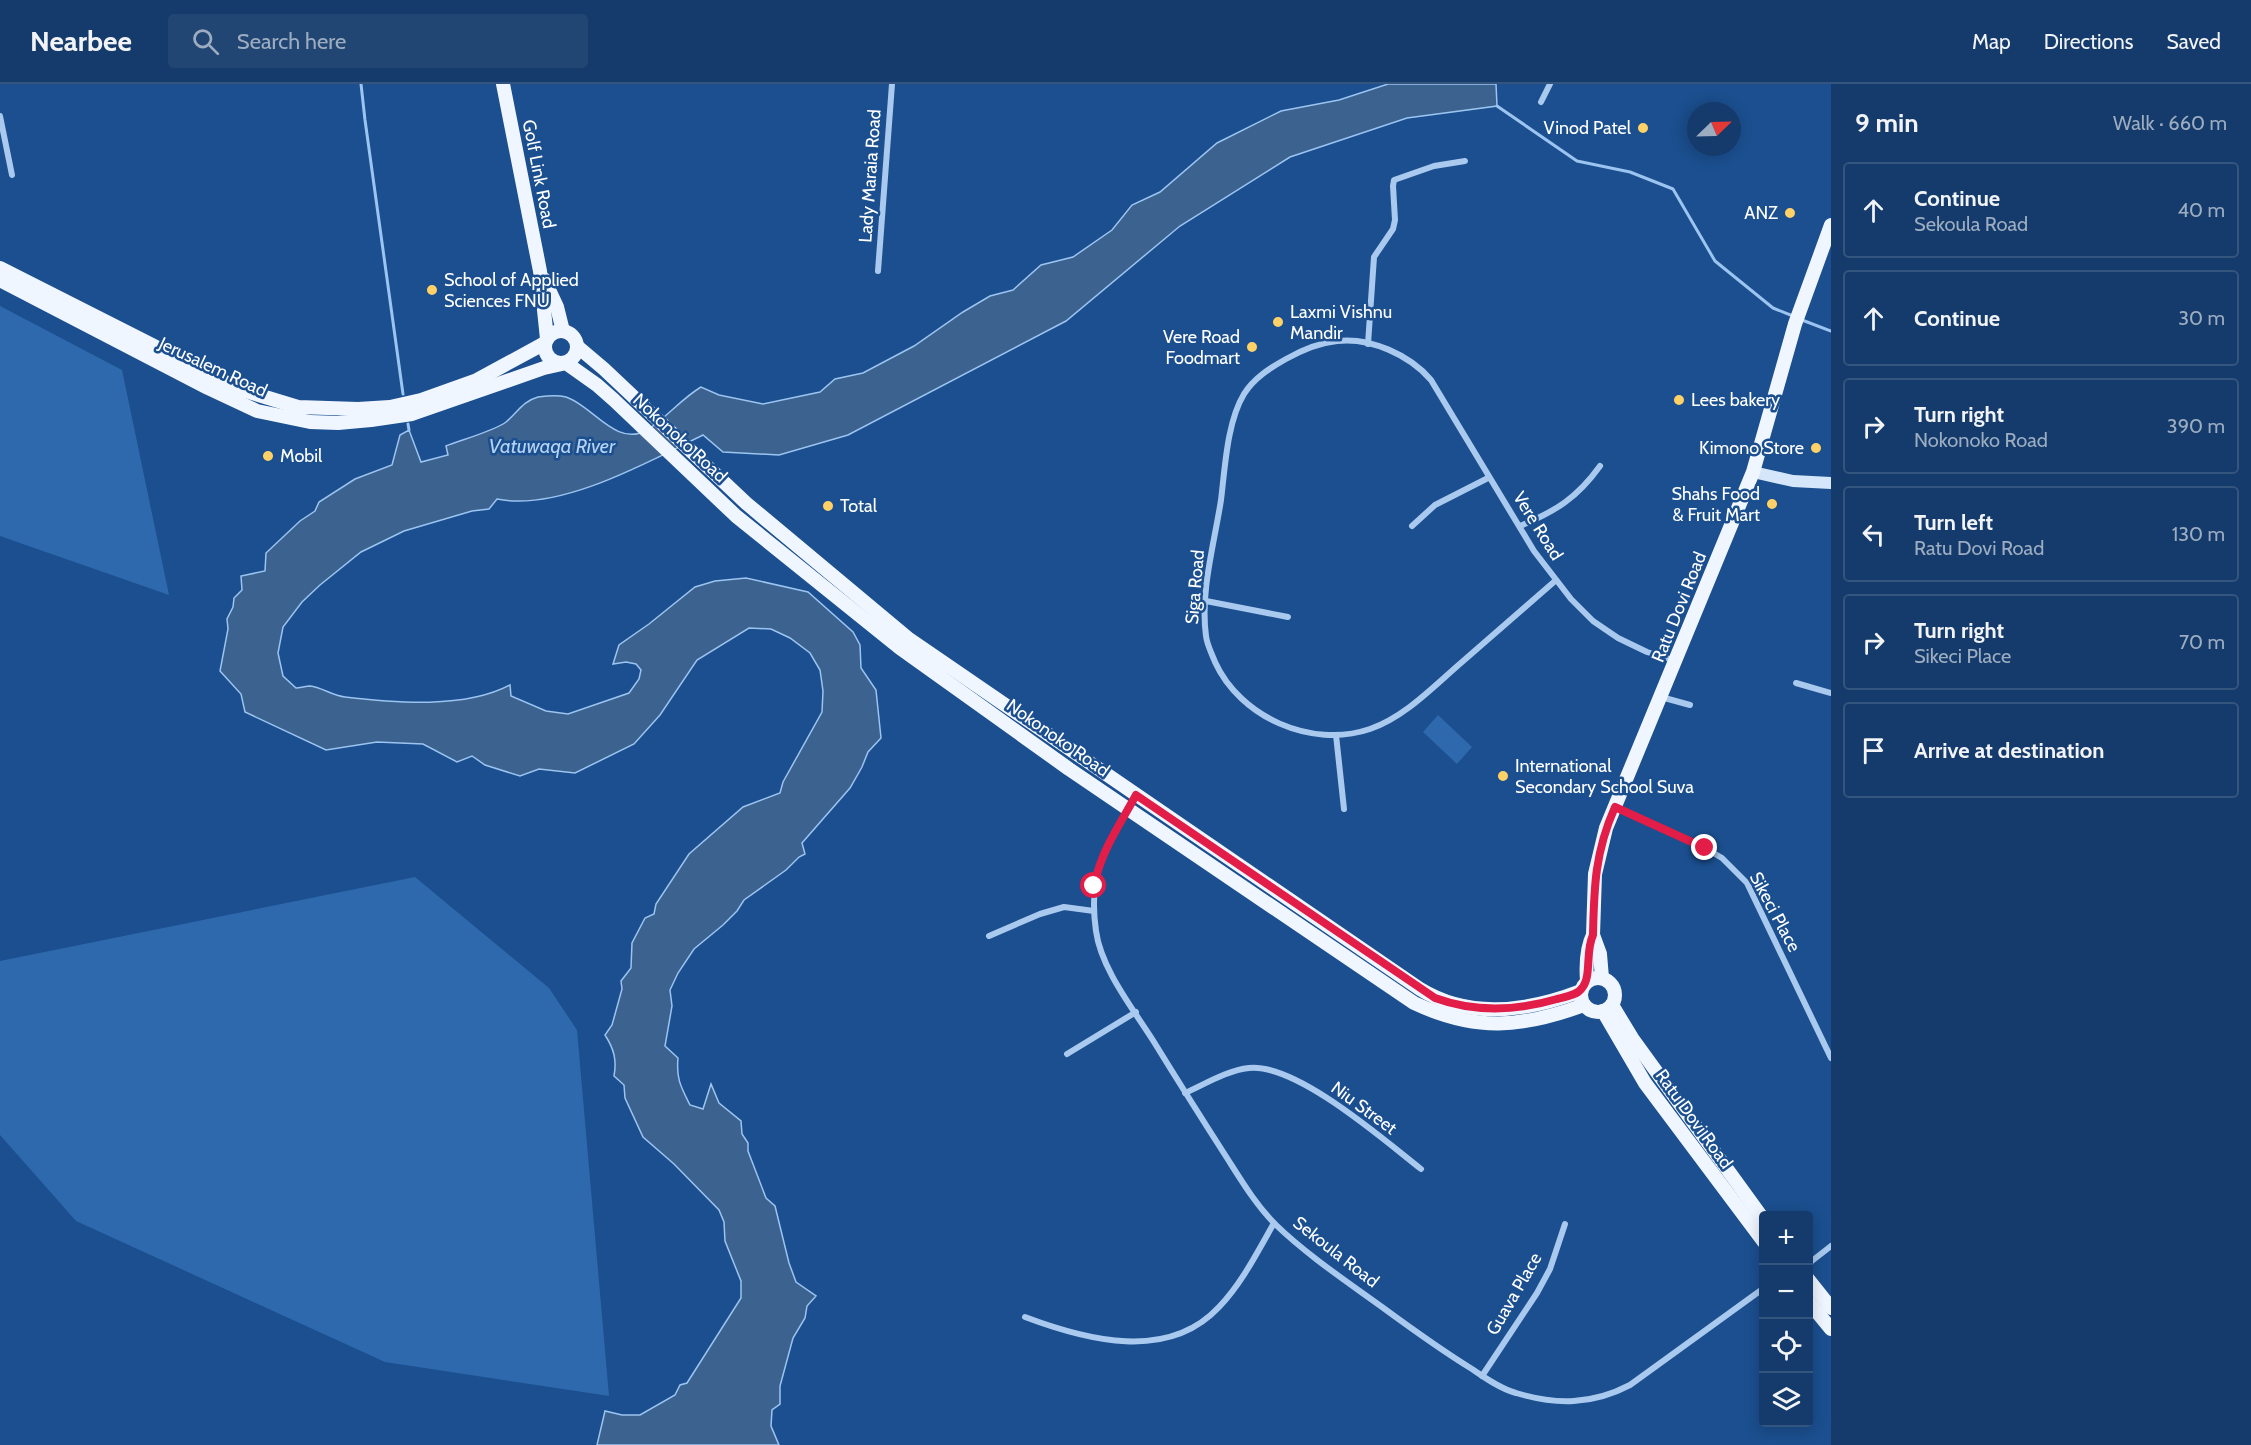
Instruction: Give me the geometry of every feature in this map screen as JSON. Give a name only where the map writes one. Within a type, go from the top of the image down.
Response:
[{"type":"main road","name":"Golf Link Road","points":[[503,84],[540,272],[546,341]]},
{"type":"main road","name":"Ratu Dovi Road","points":[[1602,978],[1599,954],[1593,935],[1594,874],[1605,828],[1676,662],[1753,472],[1802,304],[1831,225]]},
{"type":"main road","name":"Jerusalem Road","points":[[0,268],[239,388],[298,406],[358,409],[390,407],[421,400],[477,380],[546,341]]},
{"type":"main road","name":"Golf Link Road","points":[[540,272],[557,307],[563,331]]},
{"type":"main road","name":"Jerusalem Road","points":[[0,280],[257,411],[310,422],[360,421],[412,414],[532,372],[564,364]]},
{"type":"main road","points":[[563,331],[575,338],[578,347],[574,357],[564,364],[552,362],[545,348],[546,341],[554,333],[563,331]]},
{"type":"main road","name":"Nokonoko Road","points":[[578,347],[870,615]]},
{"type":"main road","name":"Nokonoko Road","points":[[564,364],[597,385],[736,516],[870,615],[909,639],[1414,1003],[1462,1021],[1493,1025],[1547,1017],[1584,1005]]},
{"type":"main road","name":"Nokonoko Road","points":[[1132,801],[1435,998],[1463,1006],[1491,1010],[1527,1006],[1584,986]]},
{"type":"main road","name":"Ratu Dovi Road","points":[[1584,986],[1589,942],[1593,935]]},
{"type":"main road","points":[[1597,977],[1608,980],[1614,989],[1615,999],[1608,1008],[1593,1011],[1584,1005],[1584,986],[1597,977]]},
{"type":"main road","name":"Ratu Dovi Road","points":[[1608,1008],[1759,1213]]},
{"type":"main road","name":"Ratu Dovi Road","points":[[1608,1008],[1644,1083],[1759,1235]]},
{"type":"main road","points":[[1813,1284],[1831,1308]]},
{"type":"main road","points":[[1813,1306],[1831,1329]]},
{"type":"street","name":"Lady Maraia Road","points":[[878,271],[892,84]]},
{"type":"street","points":[[1541,102],[1550,84]]},
{"type":"street","points":[[0,116],[12,175]]},
{"type":"street","points":[[1368,344],[1374,257],[1394,229],[1394,180],[1434,166],[1465,161]]},
{"type":"street","name":"Siga Road","points":[[1414,364],[1397,354],[1368,344],[1340,340],[1302,350],[1265,372],[1245,393],[1231,434],[1209,565],[1204,618],[1206,640],[1220,671],[1244,702],[1276,722],[1292,728],[1336,735],[1368,729],[1394,718],[1432,689],[1555,581]]},
{"type":"street","name":"Vere Road","points":[[1414,364],[1431,380],[1488,478],[1555,581],[1593,621],[1647,652],[1676,662]]},
{"type":"street","points":[[1520,526],[1572,499],[1600,466]]},
{"type":"street","points":[[1753,472],[1793,481],[1831,483]]},
{"type":"street","points":[[1412,526],[1434,506],[1488,478]]},
{"type":"street","points":[[1206,601],[1288,617]]},
{"type":"street","points":[[1796,683],[1831,693]]},
{"type":"street","points":[[1661,697],[1690,705]]},
{"type":"street","points":[[1336,735],[1344,808]]},
{"type":"street","name":"Sekoula Road","points":[[1132,801],[1113,832],[1098,865],[1094,886],[1094,911],[1099,948],[1185,1093],[1248,1190],[1274,1223],[1328,1267],[1435,1346],[1482,1376],[1513,1392],[1541,1400],[1565,1403],[1591,1401],[1614,1394],[1630,1385],[1759,1292]]},
{"type":"street","name":"Sikeci Place","points":[[1615,807],[1705,848],[1722,858],[1747,883],[1831,1058]]},
{"type":"street","points":[[989,936],[1040,914],[1064,907],[1094,911]]},
{"type":"street","points":[[1067,1054],[1136,1012]]},
{"type":"street","name":"Niu Street","points":[[1185,1093],[1248,1068],[1271,1069],[1307,1086],[1350,1115],[1421,1169]]},
{"type":"street","points":[[1026,1317],[1063,1331],[1141,1342],[1162,1340],[1197,1325],[1219,1308],[1245,1273],[1274,1223]]},
{"type":"street","name":"Guava Place","points":[[1482,1376],[1537,1293],[1550,1269],[1565,1224]]},
{"type":"street","points":[[1813,1261],[1831,1246]]},
{"type":"shaded area","points":[[0,306],[122,370],[169,595],[0,536]]},
{"type":"shaded area","points":[[1438,715],[1472,747],[1457,764],[1423,732]]},
{"type":"shaded area","points":[[415,877],[549,988],[577,1030],[609,1396],[385,1362],[76,1221],[0,1135],[0,961]]},
{"type":"water","name":"Vatuwaqa River","points":[[1388,84],[1496,84],[1497,106],[1407,118],[1290,157],[1180,226],[1066,321],[848,435],[779,455],[723,452],[703,435],[630,471],[575,492],[521,501],[497,499],[489,509],[472,511],[404,531],[361,552],[302,602],[283,627],[278,653],[283,676],[296,688],[310,686],[341,696],[365,699],[429,702],[472,698],[510,685],[511,696],[546,711],[568,714],[629,693],[639,679],[641,670],[636,664],[626,662],[613,664],[619,645],[695,587],[715,581],[746,578],[808,592],[853,632],[860,645],[861,668],[876,690],[881,738],[868,752],[850,788],[802,843],[805,854],[744,900],[723,925],[694,949],[670,990],[672,1006],[665,1046],[678,1058],[680,1083],[684,1093],[690,1105],[703,1109],[711,1084],[719,1103],[741,1121],[742,1134],[748,1143],[748,1151],[766,1198],[775,1206],[796,1282],[816,1296],[807,1306],[805,1318],[793,1338],[780,1386],[780,1404],[772,1410],[771,1426],[779,1445],[597,1445],[605,1411],[622,1415],[640,1415],[675,1395],[680,1385],[687,1383],[741,1298],[741,1281],[725,1241],[724,1222],[719,1210],[674,1164],[643,1137],[625,1098],[624,1085],[614,1076],[614,1055],[605,1035],[612,1025],[622,989],[621,981],[631,968],[632,943],[645,918],[654,914],[656,904],[689,854],[743,807],[780,793],[783,782],[822,712],[823,691],[820,670],[810,653],[790,638],[771,629],[749,628],[697,660],[660,715],[634,744],[575,773],[539,769],[520,776],[485,765],[472,756],[457,762],[423,744],[377,742],[326,750],[245,712],[241,694],[220,671],[228,629],[227,619],[233,607],[234,598],[242,590],[241,576],[265,571],[266,553],[300,521],[315,511],[319,502],[355,479],[392,465],[400,435],[409,430],[421,462],[448,455],[446,446],[501,425],[524,404],[538,397],[566,397],[576,401],[615,430],[625,434],[636,434],[654,425],[701,387],[719,395],[763,404],[820,392],[835,379],[863,373],[914,346],[990,296],[1013,290],[1041,265],[1073,257],[1112,230],[1132,205],[1160,192],[1217,143],[1281,111],[1339,100]]},
{"type":"waterway","points":[[361,84],[403,394]]},
{"type":"waterway","points":[[1497,106],[1577,161],[1630,172],[1673,189],[1715,261],[1773,308],[1793,316]]},
{"type":"waterway","points":[[1802,320],[1831,331]]},
{"type":"waterway","points":[[408,424],[409,430]]},
{"type":"place","name":"Vinod Patel","points":[[1643,128]]},
{"type":"place","name":"ANZ","points":[[1790,213]]},
{"type":"place","name":"School of Applied Sciences FNU","points":[[432,290]]},
{"type":"place","name":"Laxmi Vishnu Mandir","points":[[1278,322]]},
{"type":"place","name":"Vere Road Foodmart","points":[[1252,347]]},
{"type":"place","name":"Lees bakery","points":[[1679,400]]},
{"type":"place","name":"Kimono Store","points":[[1816,448]]},
{"type":"place","name":"Mobil","points":[[268,456]]},
{"type":"place","name":"Shahs Food & Fruit Mart","points":[[1772,504]]},
{"type":"place","name":"Total","points":[[828,506]]},
{"type":"place","name":"International Secondary School Suva","points":[[1503,776]]},
{"type":"route","points":[[1094,886],[1098,865],[1105,848],[1136,795],[1420,989],[1446,1002],[1491,1010],[1527,1006],[1581,991],[1587,981],[1587,956],[1589,942],[1593,935],[1594,874],[1605,828],[1615,807],[1705,848]]}]
